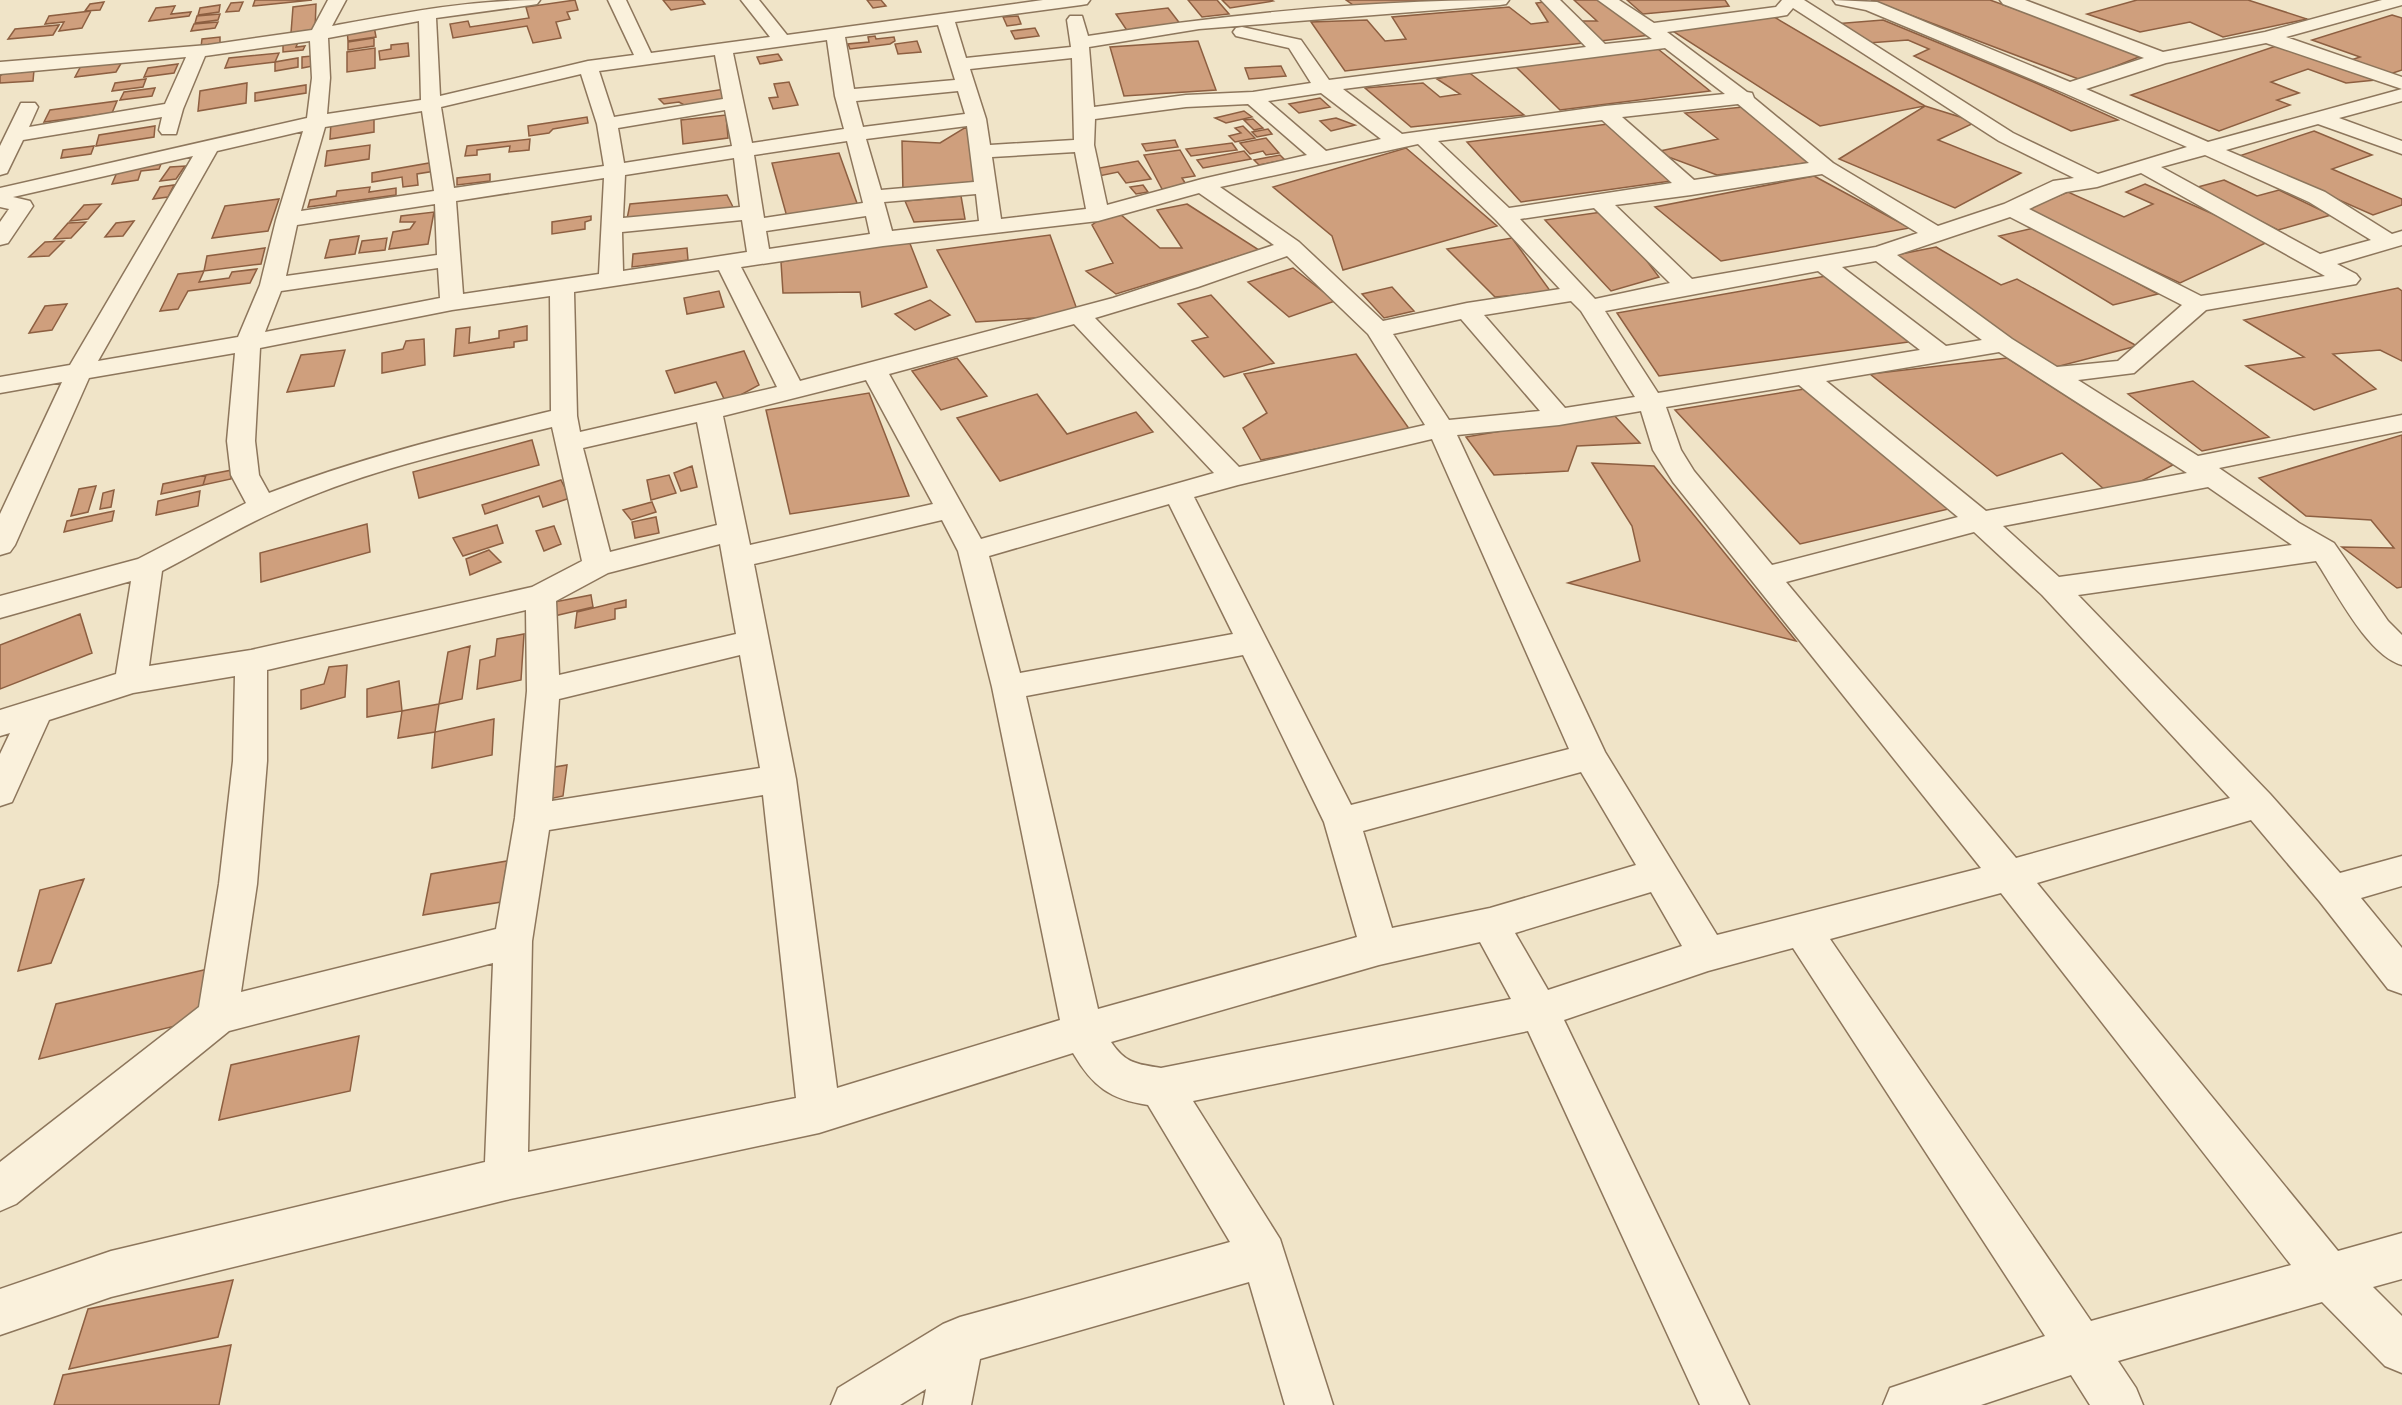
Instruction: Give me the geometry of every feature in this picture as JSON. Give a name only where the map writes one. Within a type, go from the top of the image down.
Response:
[{"type":"street","points":[[262,506],[245,476],[241,441],[248,343],[272,285],[287,220],[316,122],[321,78],[319,34],[338,0]]},
{"type":"street","points":[[0,68],[198,51],[319,34],[427,14],[531,0]]},
{"type":"street","points":[[617,0],[645,60]]},
{"type":"street","points":[[750,0],[782,40]]},
{"type":"street","points":[[1336,0],[1349,14]]},
{"type":"street","points":[[961,64],[1080,47],[1195,16],[1349,14],[1500,0]]},
{"type":"street","points":[[1550,0],[1599,49]]},
{"type":"street","points":[[1607,0],[1745,97],[1827,167],[1937,236]]},
{"type":"street","points":[[1651,29],[1781,11],[1791,0],[2006,137],[2097,181]]},
{"type":"street","points":[[1842,0],[1870,6],[2069,88],[2317,197],[2396,240]]},
{"type":"street","points":[[2009,0],[2162,58]]},
{"type":"street","points":[[2356,0],[2402,14]]},
{"type":"street","points":[[2069,88],[2162,58],[2267,37],[2401,0]]},
{"type":"street","points":[[0,194],[163,155],[209,147],[316,122],[431,104],[588,67],[835,33],[916,15],[945,19],[1040,3],[1077,1],[1085,114],[1084,145],[1098,214]]},
{"type":"street","points":[[2035,10],[2064,2]]},
{"type":"street","points":[[427,14],[431,104],[445,196],[452,303]]},
{"type":"street","points":[[1195,16],[1295,44],[1323,86],[1340,96],[1370,122],[1398,141]]},
{"type":"street","points":[[945,19],[961,64],[976,119],[991,227]]},
{"type":"street","points":[[835,33],[845,96],[883,239]]},
{"type":"street","points":[[2267,37],[2402,83]]},
{"type":"street","points":[[1085,114],[1186,101],[1253,98],[1323,86],[1668,42]]},
{"type":"street","points":[[723,49],[743,152],[759,257]]},
{"type":"street","points":[[163,155],[173,109],[198,51]]},
{"type":"street","points":[[588,67],[607,124],[615,170],[611,226],[611,279]]},
{"type":"street","points":[[845,96],[965,85]]},
{"type":"street","points":[[1378,330],[1467,310],[1583,300],[1687,287],[1880,253],[1937,236],[2012,209],[2061,186],[2097,181],[2143,166],[2402,95]]},
{"type":"street","points":[[0,385],[248,343],[452,303],[883,239],[1098,214],[1202,184],[1398,141],[1605,112],[1745,97]]},
{"type":"street","points":[[1253,98],[1321,157]]},
{"type":"street","points":[[607,124],[734,103]]},
{"type":"street","points":[[0,169],[28,107],[9,110]]},
{"type":"street","points":[[16,135],[173,109]]},
{"type":"street","points":[[1605,112],[1691,189]]},
{"type":"street","points":[[2320,118],[2402,148]]},
{"type":"street","points":[[287,220],[854,134],[976,119]]},
{"type":"street","points":[[1423,138],[1504,215],[1583,300],[1651,402],[1667,450],[1683,476],[2329,1276],[2402,1349]]},
{"type":"street","points":[[981,152],[1084,145]]},
{"type":"street","points":[[0,545],[80,370],[209,147]]},
{"type":"street","points":[[974,551],[1233,477],[1441,429],[1559,417],[1939,352],[2002,344],[2052,375],[2125,368],[2198,304],[2348,279],[2143,166]]},
{"type":"street","points":[[1504,215],[1827,167]]},
{"type":"street","points":[[1202,184],[1291,247],[1378,330],[1441,429],[1590,757],[1708,954]]},
{"type":"street","points":[[611,226],[753,219],[987,187]]},
{"type":"street","points":[[0,201],[22,206],[0,238]]},
{"type":"street","points":[[1600,202],[1687,287]]},
{"type":"street","points":[[2012,209],[2198,304]]},
{"type":"street","points":[[2318,262],[2396,240]]},
{"type":"street","points":[[568,443],[875,372],[1221,273],[1291,247]]},
{"type":"street","points":[[1880,253],[2002,344],[2203,471],[2289,530],[2324,550],[2389,625],[2402,654]]},
{"type":"street","points":[[272,285],[449,260]]},
{"type":"street","points":[[727,262],[792,392]]},
{"type":"street","points":[[1823,262],[1939,352]]},
{"type":"street","points":[[562,286],[564,416],[568,443],[598,565]]},
{"type":"street","points":[[1467,310],[1559,417]]},
{"type":"street","points":[[1079,315],[1233,477]]},
{"type":"street","points":[[875,372],[974,551],[1008,687],[1083,1032],[1106,1070],[1127,1083],[1161,1088],[1539,1011],[1708,954],[2008,876],[2258,804]]},
{"type":"street","points":[[1804,376],[1980,522],[2053,588],[2258,804],[2333,891],[2402,977]]},
{"type":"street","points":[[709,412],[779,779],[819,1113]]},
{"type":"street","points":[[0,607],[148,566],[262,506],[339,476],[416,452],[564,416]]},
{"type":"street","points":[[1766,577],[1980,522],[2402,423]]},
{"type":"street","points":[[1178,493],[1342,822],[1379,948]]},
{"type":"street","points":[[0,723],[131,681],[251,662],[541,596],[598,565],[736,545],[950,509]]},
{"type":"street","points":[[2053,588],[2324,550]]},
{"type":"street","points":[[131,681],[148,566]]},
{"type":"street","points":[[506,1178],[513,941],[534,818],[543,691],[541,596]]},
{"type":"street","points":[[543,691],[753,640]]},
{"type":"street","points":[[1008,687],[1252,642]]},
{"type":"street","points":[[218,1016],[238,884],[250,761],[251,662]]},
{"type":"street","points":[[0,792],[36,712]]},
{"type":"street","points":[[1342,822],[1590,757]]},
{"type":"street","points":[[534,818],[779,779]]},
{"type":"street","points":[[2333,891],[2402,871]]},
{"type":"street","points":[[0,1312],[111,1274],[506,1178],[819,1113],[1083,1032],[1379,948],[1490,924],[1659,874]]},
{"type":"street","points":[[1490,924],[1539,1011],[1725,1405]]},
{"type":"street","points":[[1803,931],[2119,1405]]},
{"type":"street","points":[[0,1189],[218,1016],[513,941]]},
{"type":"street","points":[[1161,1088],[1264,1255],[1309,1405]]},
{"type":"street","points":[[855,1405],[960,1341],[1264,1255]]},
{"type":"street","points":[[1907,1405],[2081,1348],[2402,1256]]},
{"type":"street","points":[[947,1405],[960,1341]]},
{"type":"building","points":[[255,0],[312,0],[253,6]]},
{"type":"building","points":[[575,0],[578,10],[567,12],[570,19],[556,22],[561,38],[533,43],[527,26],[453,38],[450,24],[468,21],[470,27],[529,18],[526,7]]},
{"type":"building","points":[[663,0],[702,0],[705,4],[671,10]]},
{"type":"building","points":[[867,0],[881,0],[886,6],[873,8]]},
{"type":"building","points":[[1188,0],[1217,0],[1229,14],[1202,17]]},
{"type":"building","points":[[1222,0],[1271,0],[1273,1],[1230,8]]},
{"type":"building","points":[[1346,0],[1440,0],[1356,7]]},
{"type":"building","points":[[1561,0],[1571,21],[1597,21],[1574,0],[1599,0],[1651,35],[1345,71],[1311,22],[1367,20],[1385,41],[1406,39],[1392,17],[1509,7],[1531,24],[1548,22],[1536,3]]},
{"type":"building","points":[[1627,0],[1725,0],[1729,6],[1643,14]]},
{"type":"building","points":[[1871,0],[1990,0],[2144,55],[2081,80]]},
{"type":"building","points":[[2137,0],[2248,0],[2307,19],[2223,37],[2190,22],[2140,32],[2087,14]]},
{"type":"building","points":[[104,2],[100,10],[85,11],[90,4]]},
{"type":"building","points":[[243,2],[239,11],[226,12],[231,3]]},
{"type":"building","points":[[316,4],[315,30],[291,33],[293,7]]},
{"type":"building","points":[[220,5],[219,12],[198,15],[200,8]]},
{"type":"building","points":[[175,6],[171,14],[191,12],[189,16],[149,21],[156,8]]},
{"type":"building","points":[[1168,8],[1181,25],[1128,32],[1116,14]]},
{"type":"building","points":[[91,11],[82,28],[59,31],[64,22],[45,24],[49,16]]},
{"type":"building","points":[[220,14],[218,20],[195,23],[197,16]]},
{"type":"building","points":[[1769,14],[1925,106],[1820,126],[1671,30]]},
{"type":"building","points":[[2392,15],[2402,18],[2402,70],[2390,74],[2351,60],[2360,57],[2312,40]]},
{"type":"building","points":[[1018,16],[1021,24],[1007,26],[1003,17]]},
{"type":"building","points":[[1883,20],[2036,83],[2118,120],[2071,131],[1914,56],[1929,49],[1908,40],[1868,43],[1833,24]]},
{"type":"building","points":[[218,22],[215,28],[191,31],[194,24]]},
{"type":"building","points":[[59,25],[53,35],[8,39],[15,29]]},
{"type":"building","points":[[374,26],[376,37],[348,41],[347,30]]},
{"type":"building","points":[[1035,28],[1039,36],[1015,39],[1011,31]]},
{"type":"building","points":[[875,36],[876,39],[894,37],[895,41],[890,44],[850,49],[848,44],[869,42],[868,37]]},
{"type":"building","points":[[220,37],[220,44],[201,47],[202,39]]},
{"type":"building","points":[[374,38],[374,46],[348,50],[348,42]]},
{"type":"building","points":[[917,41],[921,52],[898,54],[895,44]]},
{"type":"building","points":[[1198,41],[1216,90],[1124,96],[1110,47]]},
{"type":"building","points":[[298,42],[296,47],[305,46],[303,50],[283,52],[283,44]]},
{"type":"building","points":[[408,43],[409,56],[380,60],[379,51],[391,49],[391,45]]},
{"type":"building","points":[[2279,45],[2376,80],[2346,83],[2308,69],[2271,82],[2299,93],[2277,100],[2290,105],[2219,131],[2131,95]]},
{"type":"building","points":[[375,48],[375,68],[347,72],[347,52]]},
{"type":"building","points":[[1658,49],[1710,91],[1560,110],[1515,66]]},
{"type":"building","points":[[279,53],[275,62],[225,68],[229,58]]},
{"type":"building","points":[[778,54],[782,60],[760,64],[757,57]]},
{"type":"building","points":[[312,56],[313,66],[302,68],[302,57]]},
{"type":"building","points":[[298,58],[298,67],[275,71],[275,62]]},
{"type":"building","points":[[123,60],[116,72],[75,77],[82,64]]},
{"type":"building","points":[[178,64],[174,73],[144,77],[148,68]]},
{"type":"building","points":[[1281,66],[1286,76],[1249,79],[1245,68]]},
{"type":"building","points":[[34,70],[33,81],[0,83],[0,76],[4,73]]},
{"type":"building","points":[[1467,71],[1524,115],[1411,127],[1365,88],[1423,83],[1440,97],[1460,94],[1437,79]]},
{"type":"building","points":[[146,79],[143,87],[112,91],[115,83]]},
{"type":"building","points":[[789,82],[798,105],[773,109],[769,98],[778,97],[774,84]]},
{"type":"building","points":[[247,83],[246,103],[198,111],[200,91]]},
{"type":"building","points":[[306,85],[306,93],[255,101],[255,93]]},
{"type":"building","points":[[155,88],[152,96],[120,100],[124,92]]},
{"type":"building","points":[[725,89],[729,99],[686,106],[679,102],[664,104],[659,99]]},
{"type":"building","points":[[1320,98],[1330,107],[1299,113],[1289,104]]},
{"type":"building","points":[[117,101],[112,113],[44,122],[50,110]]},
{"type":"building","points":[[1925,106],[1976,122],[1938,140],[2021,173],[1955,208],[1839,159]]},
{"type":"building","points":[[1743,107],[1814,162],[1717,175],[1655,152],[1718,139],[1685,113]]},
{"type":"building","points":[[1244,111],[1252,117],[1226,123],[1215,118]]},
{"type":"building","points":[[374,115],[374,132],[330,139],[331,122]]},
{"type":"building","points":[[726,115],[728,138],[683,144],[681,120]]},
{"type":"building","points":[[587,117],[588,123],[529,136],[528,126]]},
{"type":"building","points":[[1336,118],[1355,125],[1331,131],[1320,121]]},
{"type":"building","points":[[1253,119],[1263,128],[1254,130],[1244,120]]},
{"type":"building","points":[[1608,124],[1671,181],[1521,202],[1467,142]]},
{"type":"building","points":[[155,126],[154,137],[96,146],[99,135]]},
{"type":"building","points":[[1243,126],[1255,138],[1235,142],[1229,136],[1241,133],[1235,128]]},
{"type":"building","points":[[966,127],[986,179],[903,194],[902,141],[940,143]]},
{"type":"building","points":[[1268,129],[1272,134],[1257,137],[1252,132]]},
{"type":"building","points":[[2314,131],[2372,155],[2332,169],[2402,199],[2402,205],[2373,215],[2239,156]]},
{"type":"building","points":[[1266,138],[1279,153],[1266,155],[1263,151],[1250,154],[1240,143]]},
{"type":"building","points":[[530,139],[529,150],[509,152],[510,146],[477,150],[477,155],[465,156],[467,146]]},
{"type":"building","points":[[1175,140],[1178,147],[1146,151],[1142,144]]},
{"type":"building","points":[[1232,143],[1237,150],[1191,156],[1186,149]]},
{"type":"building","points":[[370,145],[369,159],[325,166],[327,151]]},
{"type":"building","points":[[94,146],[91,154],[61,158],[63,150]]},
{"type":"building","points":[[1406,148],[1497,226],[1343,270],[1332,236],[1273,187]]},
{"type":"building","points":[[1180,150],[1195,176],[1182,178],[1187,186],[1162,189],[1144,155]]},
{"type":"building","points":[[1244,151],[1251,159],[1203,168],[1197,160]]},
{"type":"building","points":[[839,153],[858,206],[787,217],[772,163]]},
{"type":"building","points":[[1280,155],[1285,160],[1259,165],[1254,160]]},
{"type":"building","points":[[1138,161],[1151,179],[1126,183],[1118,172],[1099,176],[1094,169]]},
{"type":"building","points":[[435,162],[435,171],[417,174],[418,185],[403,187],[402,177],[372,182],[372,173]]},
{"type":"building","points":[[161,164],[159,169],[141,171],[138,180],[112,184],[118,170]]},
{"type":"building","points":[[185,166],[176,179],[160,181],[170,167]]},
{"type":"building","points":[[490,174],[490,181],[457,185],[457,178]]},
{"type":"building","points":[[1814,176],[1910,228],[1721,261],[1655,207]]},
{"type":"building","points":[[2224,180],[2257,196],[2279,190],[2331,215],[2278,230],[2194,188]]},
{"type":"building","points":[[2145,184],[2272,240],[2180,283],[2024,210],[2068,192],[2124,217],[2153,204],[2126,192]]},
{"type":"building","points":[[174,185],[168,197],[153,199],[160,187]]},
{"type":"building","points":[[1143,185],[1148,192],[1136,194],[1130,187]]},
{"type":"building","points":[[370,187],[369,192],[396,188],[396,195],[308,207],[310,200],[336,196],[337,191]]},
{"type":"building","points":[[727,195],[734,209],[627,219],[630,204]]},
{"type":"building","points":[[961,196],[965,219],[914,222],[905,201]]},
{"type":"building","points":[[279,199],[268,231],[212,238],[225,206]]},
{"type":"building","points":[[101,204],[88,219],[70,221],[84,205]]},
{"type":"building","points":[[1187,204],[1259,250],[1116,294],[1086,271],[1113,263],[1092,225],[1114,209],[1160,248],[1182,248],[1157,210]]},
{"type":"building","points":[[1609,211],[1659,277],[1611,291],[1545,220]]},
{"type":"building","points":[[434,212],[428,244],[389,249],[393,232],[410,229],[415,222],[400,222],[401,216]]},
{"type":"building","points":[[591,216],[591,220],[585,222],[585,229],[552,234],[552,222]]},
{"type":"building","points":[[134,221],[123,236],[105,237],[116,223]]},
{"type":"building","points":[[86,222],[71,238],[54,239],[68,223]]},
{"type":"building","points":[[2034,228],[2158,294],[2113,305],[1999,236]]},
{"type":"building","points":[[1050,235],[1079,315],[976,322],[937,250]]},
{"type":"building","points":[[359,236],[355,254],[325,258],[330,240]]},
{"type":"building","points":[[907,236],[927,287],[862,307],[860,292],[783,293],[781,262]]},
{"type":"building","points":[[387,238],[385,250],[359,253],[362,241]]},
{"type":"building","points":[[1512,238],[1551,292],[1495,297],[1447,249]]},
{"type":"building","points":[[64,241],[49,256],[29,257],[45,242]]},
{"type":"building","points":[[1936,247],[2001,285],[2017,279],[2137,346],[2052,368],[1896,255]]},
{"type":"building","points":[[265,248],[261,264],[204,271],[207,256]]},
{"type":"building","points":[[687,248],[688,260],[632,267],[633,254]]},
{"type":"building","points":[[1293,268],[1335,301],[1289,317],[1248,282]]},
{"type":"building","points":[[257,269],[250,283],[188,291],[178,309],[160,311],[178,274],[204,271],[199,282],[229,278],[232,272]]},
{"type":"building","points":[[1826,276],[1923,340],[1659,376],[1617,313]]},
{"type":"building","points":[[1392,287],[1414,311],[1384,318],[1362,294]]},
{"type":"building","points":[[2398,288],[2402,291],[2402,361],[2380,350],[2333,354],[2376,389],[2314,410],[2246,366],[2304,357],[2244,320]]},
{"type":"building","points":[[719,291],[724,307],[687,314],[684,298]]},
{"type":"building","points":[[1211,295],[1274,363],[1224,377],[1192,341],[1208,337],[1178,304]]},
{"type":"building","points":[[930,300],[950,315],[915,330],[895,314]]},
{"type":"building","points":[[67,304],[52,330],[29,333],[45,306]]},
{"type":"building","points":[[527,326],[527,340],[514,342],[514,347],[454,356],[456,329],[470,327],[469,343],[499,338],[499,331]]},
{"type":"building","points":[[424,339],[425,365],[382,373],[382,353],[403,349],[406,341]]},
{"type":"building","points":[[345,350],[334,386],[287,392],[301,355]]},
{"type":"building","points":[[744,351],[759,385],[726,403],[716,382],[675,393],[666,371]]},
{"type":"building","points":[[1356,354],[1410,430],[1261,460],[1243,428],[1267,413],[1244,374]]},
{"type":"building","points":[[957,358],[987,396],[941,410],[912,371]]},
{"type":"building","points":[[2007,358],[2173,465],[2112,496],[2062,453],[1997,476],[1870,374]]},
{"type":"building","points":[[2193,381],[2269,437],[2202,451],[2128,394]]},
{"type":"building","points":[[1817,387],[1961,506],[1800,544],[1675,410]]},
{"type":"building","points":[[869,393],[909,496],[790,514],[766,410]]},
{"type":"building","points":[[1037,394],[1067,434],[1136,412],[1153,432],[1000,481],[957,418]]},
{"type":"building","points":[[1611,412],[1640,443],[1577,446],[1568,471],[1494,475],[1466,437]]},
{"type":"building","points":[[2402,435],[2402,587],[2397,588],[2342,547],[2394,548],[2371,520],[2306,516],[2259,478]]},
{"type":"building","points":[[532,440],[539,465],[419,498],[413,472]]},
{"type":"building","points":[[1592,463],[1654,466],[1796,641],[1568,583],[1640,561],[1632,526]]},
{"type":"building","points":[[692,466],[697,487],[681,491],[674,473]]},
{"type":"building","points":[[232,470],[231,479],[203,485],[206,475]]},
{"type":"building","points":[[206,475],[203,485],[161,494],[163,484]]},
{"type":"building","points":[[669,475],[676,493],[651,500],[647,480]]},
{"type":"building","points":[[561,480],[570,498],[543,507],[539,496],[485,514],[482,505]]},
{"type":"building","points":[[96,486],[88,512],[71,516],[79,489]]},
{"type":"building","points":[[114,490],[111,507],[100,509],[103,493]]},
{"type":"building","points":[[200,491],[198,506],[156,515],[158,501]]},
{"type":"building","points":[[652,502],[656,512],[631,520],[623,510]]},
{"type":"building","points":[[114,511],[112,521],[64,532],[67,521]]},
{"type":"building","points":[[656,517],[659,533],[635,538],[632,522]]},
{"type":"building","points":[[367,524],[370,552],[261,582],[260,553]]},
{"type":"building","points":[[497,525],[503,543],[463,556],[453,538]]},
{"type":"building","points":[[554,526],[561,544],[544,551],[536,531]]},
{"type":"building","points":[[489,550],[501,562],[470,575],[466,559]]},
{"type":"building","points":[[591,595],[593,607],[550,617],[549,603]]},
{"type":"building","points":[[626,600],[626,607],[615,609],[615,619],[575,628],[577,612]]},
{"type":"building","points":[[80,614],[92,653],[0,689],[0,645]]},
{"type":"building","points":[[524,634],[521,680],[477,689],[480,660],[495,656],[497,639]]},
{"type":"building","points":[[470,646],[462,699],[439,704],[448,652]]},
{"type":"building","points":[[347,665],[345,697],[301,709],[301,690],[324,684],[329,667]]},
{"type":"building","points":[[399,681],[402,711],[367,717],[367,689]]},
{"type":"building","points":[[439,704],[435,732],[398,738],[402,711]]},
{"type":"building","points":[[494,719],[492,755],[432,768],[435,732]]},
{"type":"building","points":[[567,765],[563,796],[540,801],[543,769]]},
{"type":"building","points":[[507,861],[501,902],[423,915],[431,874]]},
{"type":"building","points":[[84,879],[51,963],[18,971],[40,890]]},
{"type":"building","points":[[208,969],[196,1021],[39,1059],[56,1004]]},
{"type":"building","points":[[359,1036],[350,1091],[219,1120],[231,1065]]},
{"type":"building","points":[[233,1280],[218,1337],[69,1369],[88,1309]]},
{"type":"building","points":[[231,1345],[219,1405],[54,1405],[63,1375]]}]
